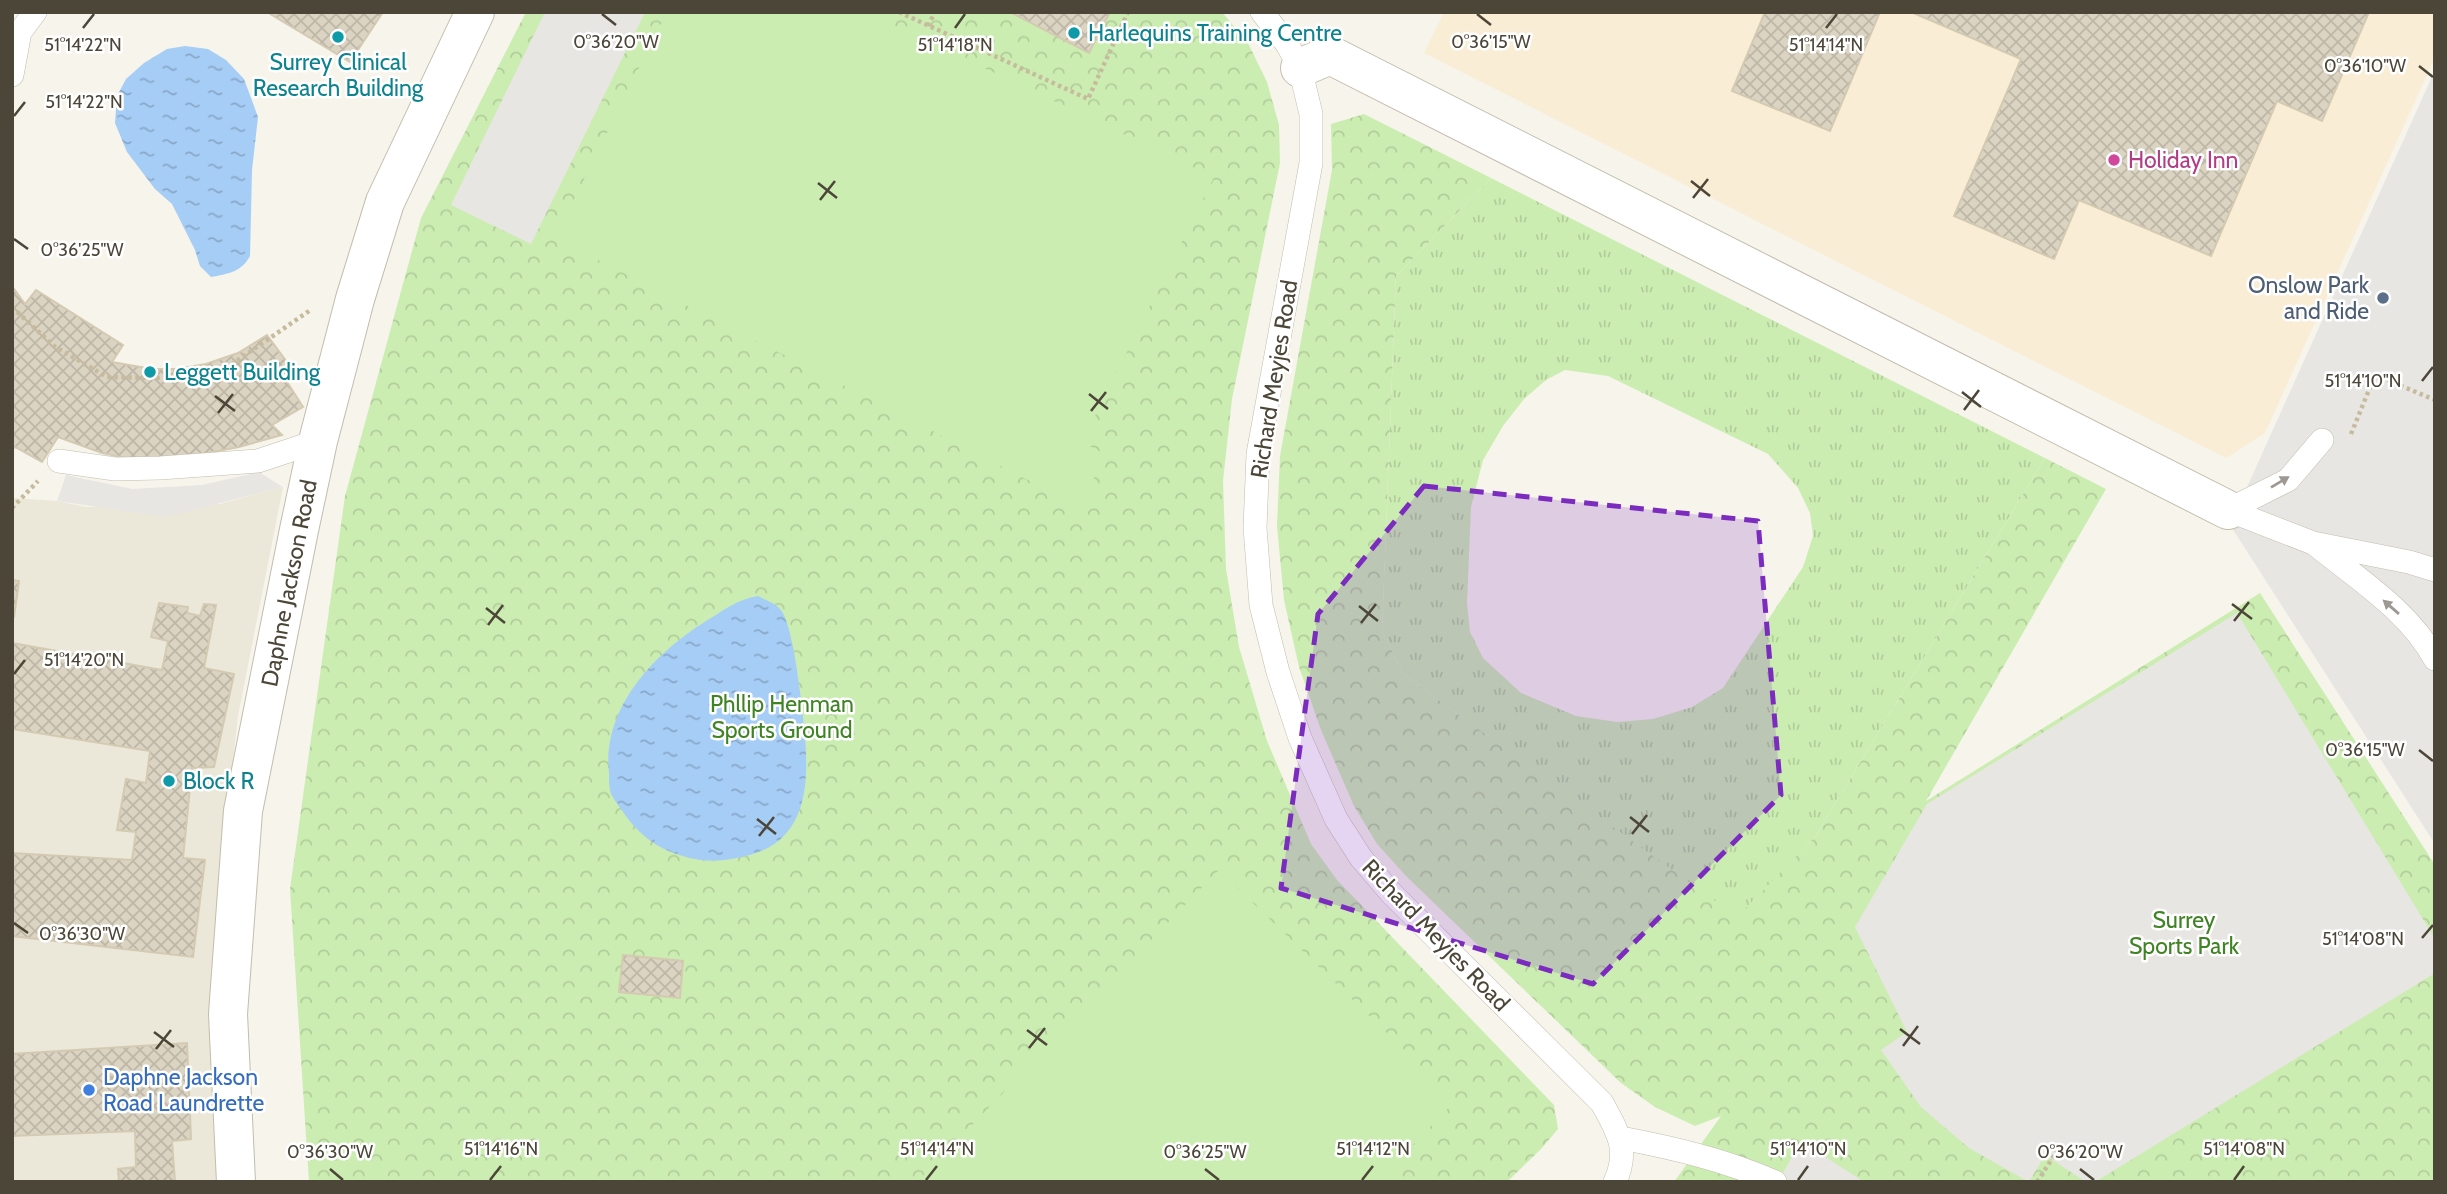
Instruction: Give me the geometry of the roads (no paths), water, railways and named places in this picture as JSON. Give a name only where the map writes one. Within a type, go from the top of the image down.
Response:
[{"type":"street","name":"Daphne Jackson Road","points":[[236,1182],[228,1014],[243,811],[318,441],[355,299],[385,202],[475,12]]},
{"type":"street","points":[[1300,68],[1330,55],[2228,510]]},
{"type":"lane","points":[[12,75],[20,32],[35,12]]},
{"type":"lane","name":"Richard Meyjes Road","points":[[1262,12],[1287,44],[1300,68],[1311,114],[1311,163],[1258,454],[1255,528],[1261,605],[1278,672],[1300,738],[1336,819],[1361,858],[1391,893],[1602,1103],[1621,1138]]},
{"type":"lane","points":[[2228,510],[2288,480],[2322,440]]},
{"type":"lane","points":[[59,461],[115,469],[258,461],[318,441]]},
{"type":"lane","points":[[2228,510],[2313,543],[2409,562],[2435,570]]},
{"type":"lane","points":[[2313,543],[2392,607],[2423,636],[2435,659]]},
{"type":"lane","points":[[1615,1182],[1621,1170],[1621,1138],[1670,1147],[1740,1167],[1775,1182]]},
{"type":"water","points":[[185,46],[208,49],[226,60],[244,79],[258,117],[252,170],[250,256],[238,269],[211,277],[200,266],[172,204],[155,189],[127,152],[115,123],[117,96],[126,79],[144,63],[167,49]]},
{"type":"water","points":[[758,596],[781,610],[794,650],[803,714],[806,762],[805,786],[800,808],[791,828],[775,843],[753,854],[714,861],[689,858],[656,845],[638,831],[611,794],[609,749],[614,726],[623,704],[636,684],[668,649],[725,609]]},
{"type":"place","name":"Harlequins Training Centre","points":[[1074,33]]},
{"type":"place","name":"Surrey Clinical Research Building","points":[[338,37]]},
{"type":"place","name":"Holiday Inn","points":[[2114,160]]},
{"type":"place","name":"Onslow Park and Ride","points":[[2383,298]]},
{"type":"place","name":"Leggett Building","points":[[150,372]]},
{"type":"place","name":"Block R","points":[[169,781]]},
{"type":"place","name":"Daphne Jackson Road Laundrette","points":[[89,1090]]},
{"type":"park label","name":"Phllip Henman Sports Ground","points":[[782,717]]},
{"type":"park label","name":"Surrey Sports Park","points":[[2184,933]]}]
